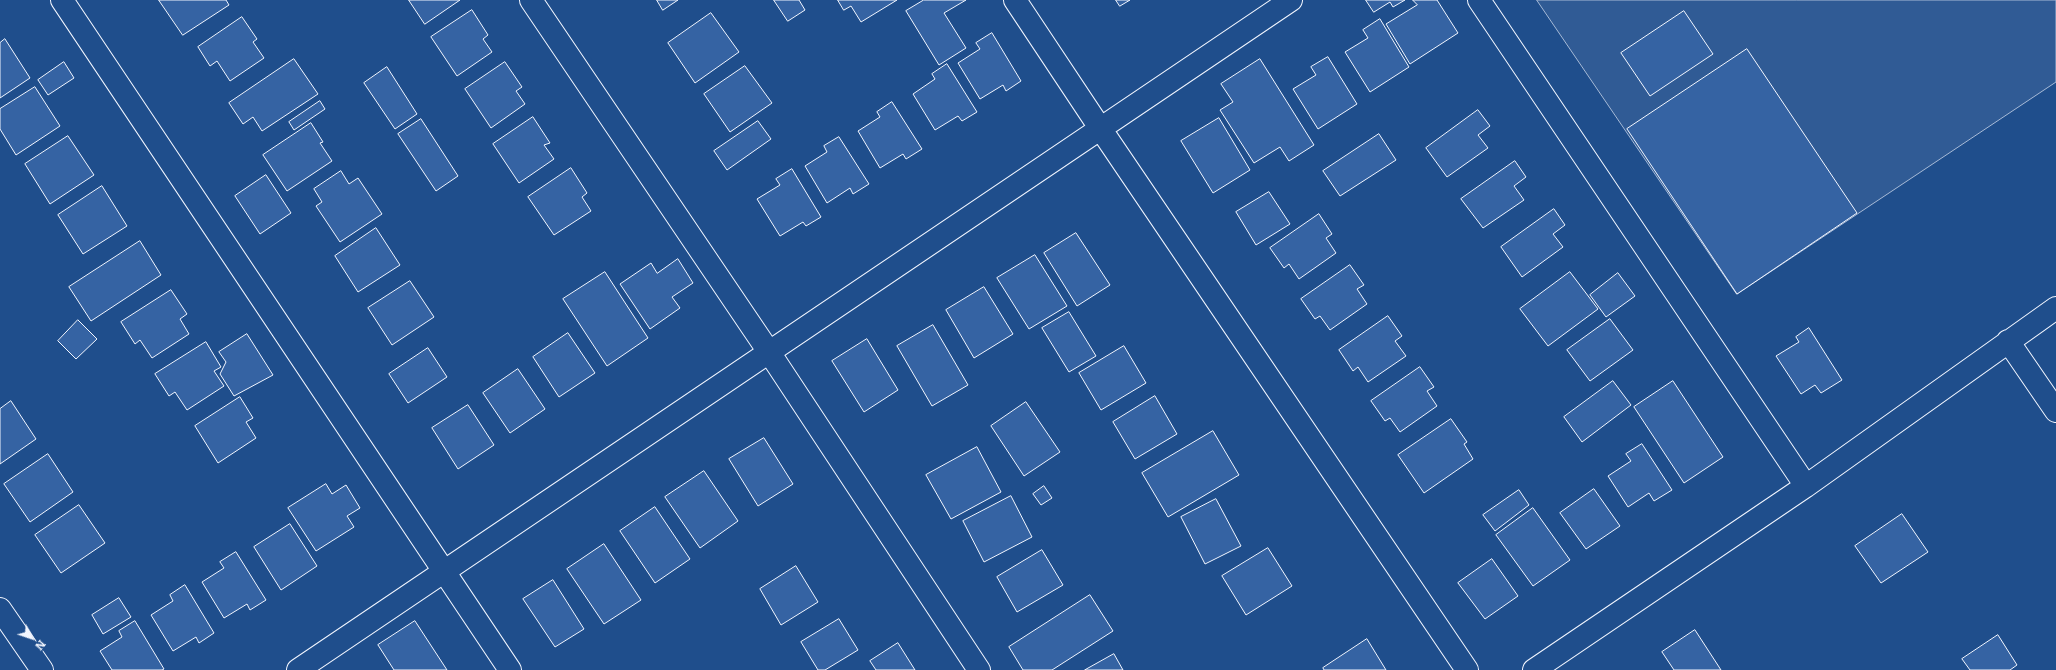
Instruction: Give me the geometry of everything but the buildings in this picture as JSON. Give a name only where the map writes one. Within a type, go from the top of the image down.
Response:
[{"type":"street","points":[[62,0],[510,670]]},
{"type":"street","points":[[531,0],[769,352],[979,670]]},
{"type":"street","points":[[1015,0],[1467,670]]},
{"type":"street","points":[[298,670],[1290,0]]},
{"type":"street","points":[[1479,0],[1806,486]]},
{"type":"street","points":[[1534,670],[1806,486],[2056,308]]},
{"type":"street","points":[[2008,341],[2056,411]]},
{"type":"street","points":[[0,608],[42,670]]},
{"type":"shaded area","points":[[1537,0],[2056,0],[2056,82],[1737,294]]}]
